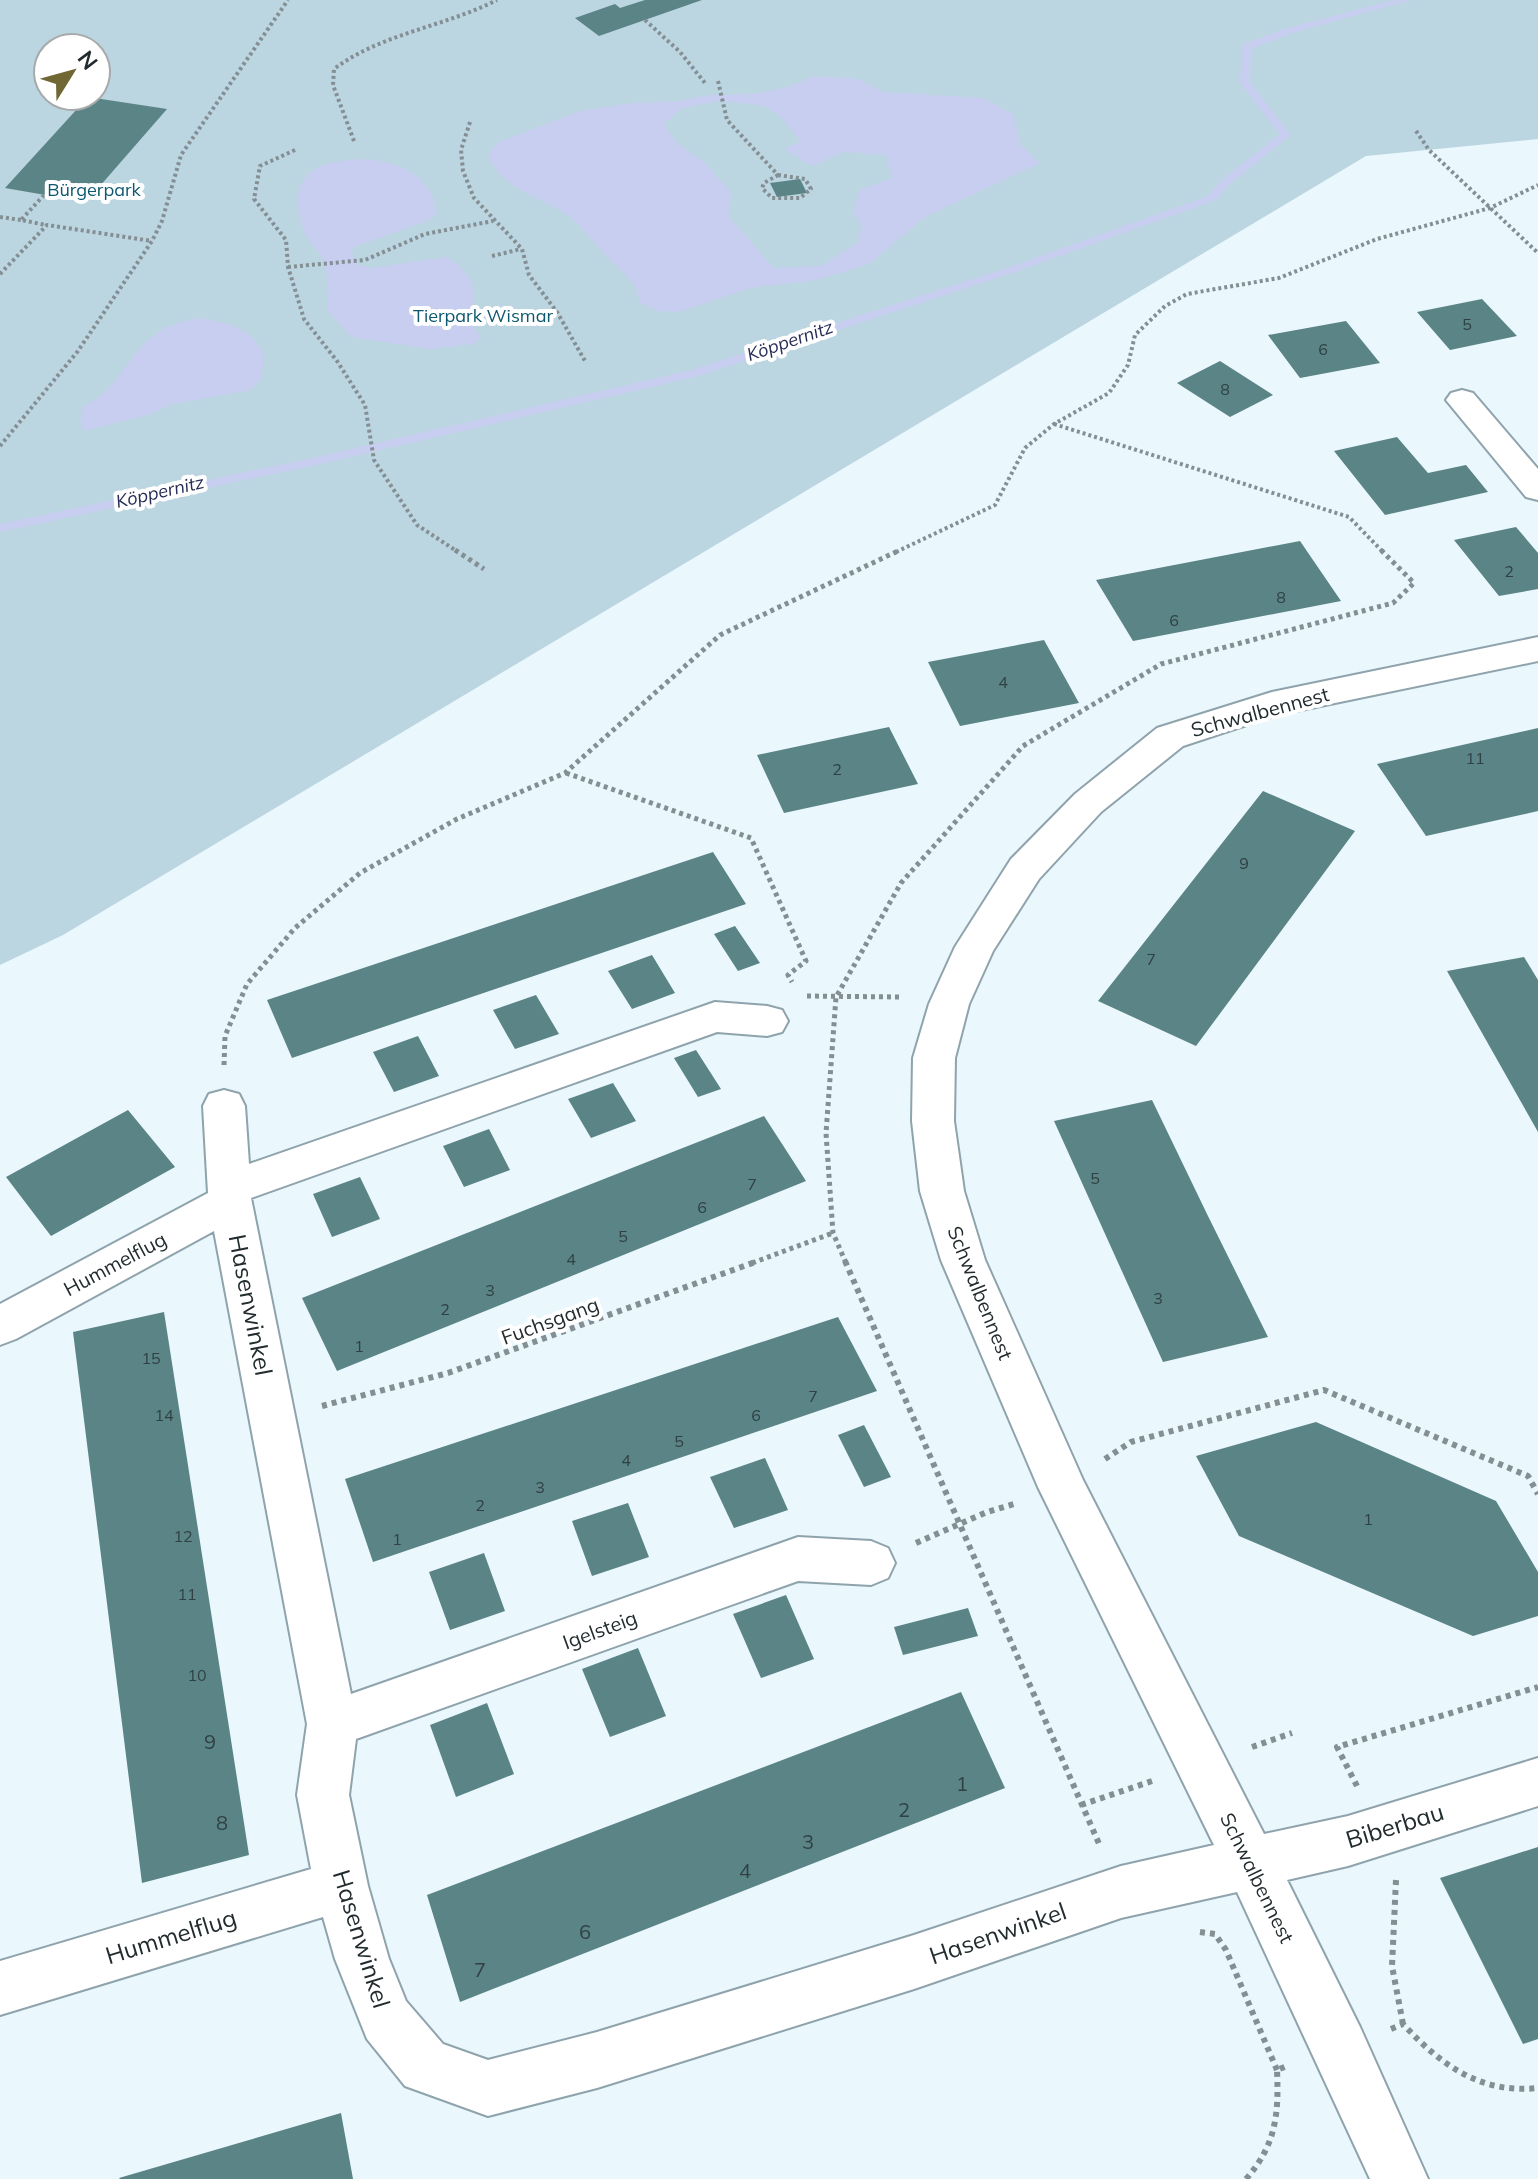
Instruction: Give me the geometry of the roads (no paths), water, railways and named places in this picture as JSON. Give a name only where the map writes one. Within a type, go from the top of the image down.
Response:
[{"type":"street","points":[[1462,400],[1538,490]]},
{"type":"street","name":"Schwalbennest","points":[[1399,2179],[1340,2047],[1250,1862],[1062,1487],[963,1260],[942,1191],[933,1121],[934,1058],[949,1004],[975,947],[1025,869],[1088,803],[1170,737],[1272,704],[1538,649]]},
{"type":"street","points":[[230,1195],[715,1017],[767,1021]]},
{"type":"street","name":"Hasenwinkel","points":[[224,1106],[230,1195],[332,1724],[323,1795],[341,1886],[362,1959],[386,2020],[425,2066],[488,2088],[597,2060],[884,1972],[1121,1892],[1250,1862]]},
{"type":"street","name":"Hummelflug","points":[[0,1326],[230,1195]]},
{"type":"street","name":"Igelsteig","points":[[332,1724],[798,1559],[871,1563]]},
{"type":"street","name":"Biberbau","points":[[1250,1862],[1348,1841],[1538,1782]]},
{"type":"street","name":"Hummelflug","points":[[0,1988],[341,1886]]},
{"type":"waterway","name":"Köppernitz","points":[[0,528],[321,460],[695,373],[1014,269],[1212,198],[1226,182],[1286,135],[1245,83],[1246,47],[1288,31],[1406,0]]},
{"type":"park label","name":"Bürgerpark","points":[[94,190]]},
{"type":"park label","name":"Tierpark Wismar","points":[[483,316]]}]
